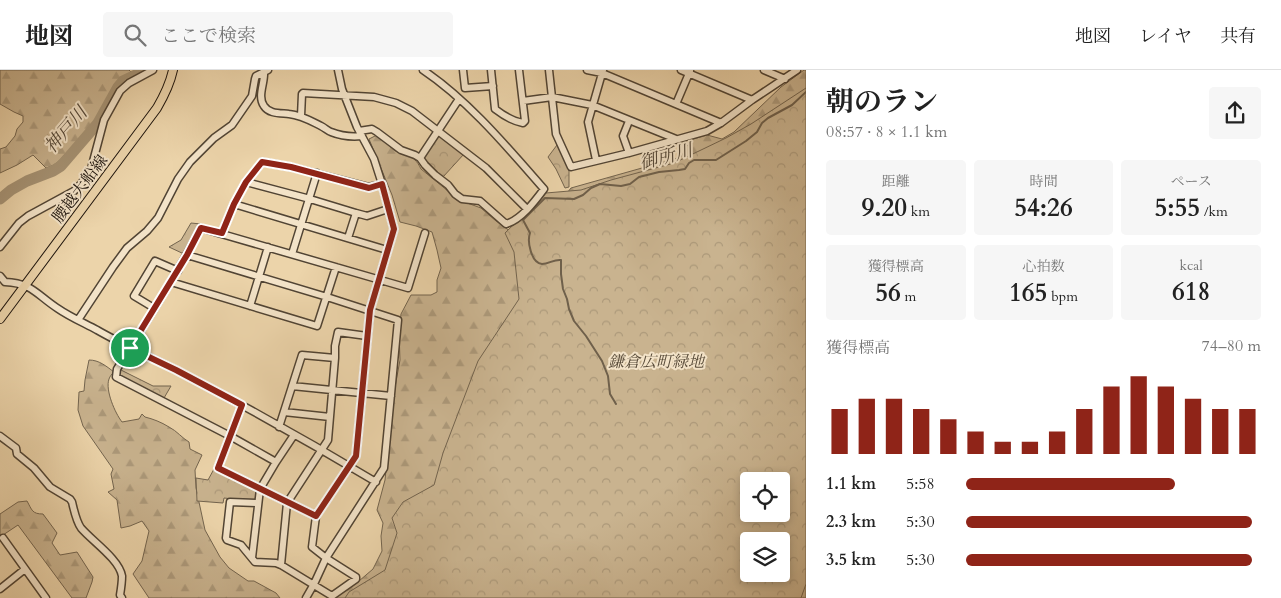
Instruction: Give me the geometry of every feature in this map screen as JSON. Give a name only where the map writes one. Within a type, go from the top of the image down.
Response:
[{"type":"main road","name":"腰越大船線","points":[[0,319],[157,108],[164,97],[173,70]]},
{"type":"street","points":[[0,247],[19,223],[28,216],[74,191],[88,176],[94,162],[104,120],[120,91],[129,83],[153,70]]},
{"type":"street","points":[[257,503],[231,501],[226,538],[241,546],[255,562],[281,565],[332,596],[356,579],[356,577],[312,547],[316,516],[356,456],[370,310],[394,229],[374,159],[344,96],[338,70]]},
{"type":"street","points":[[266,71],[261,99],[265,108],[276,114],[301,116],[331,132],[347,136],[361,134],[372,129],[401,150],[420,158],[435,175],[448,184],[455,194],[462,199],[480,202],[506,224],[514,221],[523,214],[544,189],[511,151],[459,99],[423,70]]},
{"type":"street","points":[[463,70],[465,88],[493,86]]},
{"type":"street","points":[[491,70],[495,109],[503,116],[522,123],[525,121],[519,70]]},
{"type":"street","points":[[549,70],[556,134],[571,167],[707,132],[797,70]]},
{"type":"street","points":[[587,70],[603,71],[721,123]]},
{"type":"street","points":[[681,70],[690,72],[752,100]]},
{"type":"street","points":[[764,70],[784,79]]},
{"type":"street","points":[[78,320],[127,248],[147,231],[158,218],[178,179],[190,162],[214,138],[232,125],[252,96],[254,79],[266,71]]},
{"type":"street","points":[[596,160],[588,122],[603,71]]},
{"type":"street","points":[[676,104],[690,72]]},
{"type":"street","points":[[301,116],[303,93],[374,97],[396,103],[412,111],[486,168],[527,208]]},
{"type":"street","points":[[523,100],[552,97],[592,105],[676,139]]},
{"type":"street","points":[[420,158],[459,99]]},
{"type":"street","points":[[628,153],[623,136],[630,121]]},
{"type":"street","points":[[222,233],[246,182],[262,162],[317,173],[369,188],[382,184]]},
{"type":"street","points":[[292,254],[317,173]]},
{"type":"street","points":[[246,182],[310,198],[367,216],[388,209]]},
{"type":"street","points":[[234,204],[387,250]]},
{"type":"street","points":[[348,238],[356,213]]},
{"type":"street","points":[[276,462],[116,377],[117,369],[178,271],[201,228],[409,288],[425,233]]},
{"type":"street","points":[[250,306],[268,247]]},
{"type":"street","points":[[187,255],[398,320],[384,468],[326,558],[306,598]]},
{"type":"street","points":[[154,308],[134,296],[154,261],[178,271]]},
{"type":"street","points":[[171,282],[317,326],[336,267]]},
{"type":"street","points":[[0,276],[5,282],[26,285],[57,308],[78,320],[242,405],[376,482]]},
{"type":"street","points":[[281,565],[287,503],[328,440],[335,346],[338,332],[367,336]]},
{"type":"street","points":[[279,427],[302,355],[334,358]]},
{"type":"street","points":[[292,386],[391,396]]},
{"type":"street","points":[[242,405],[218,468],[316,516]]},
{"type":"street","points":[[284,412],[330,417]]},
{"type":"street","points":[[252,558],[260,489],[294,435]]},
{"type":"street","points":[[0,436],[16,448],[17,454],[34,468],[50,487],[70,499],[80,526],[120,570],[122,577],[120,596],[122,598]]},
{"type":"street","points":[[4,538],[44,595],[36,598]]},
{"type":"street","points":[[0,589],[25,570]]},
{"type":"green space","points":[[0,70],[129,70],[131,72],[118,84],[90,130],[56,163],[46,168],[33,155],[0,173],[0,149],[6,147],[15,136],[17,129],[23,122],[23,116],[0,104]]},
{"type":"green space","points":[[806,70],[806,97],[765,133],[590,191],[567,193],[571,188],[681,157],[690,140],[707,135],[722,139],[734,132],[781,87]]},
{"type":"green space","name":"鎌倉広町緑地","points":[[806,88],[806,584],[801,598],[345,598],[349,592],[385,570],[397,533],[392,518],[403,502],[434,485],[443,453],[478,361],[519,299],[514,252],[505,233],[546,193],[581,190],[674,163],[726,138]]},
{"type":"green space","name":"鎌倉広町緑地","points":[[806,118],[806,598],[335,598],[373,569],[382,551],[381,536],[383,523],[377,510],[385,480],[393,398],[400,360],[399,332],[401,314],[411,295],[431,295],[437,292],[437,280],[441,268],[432,232],[400,222],[392,195],[369,139],[381,133],[392,149],[415,160],[421,169],[459,200],[481,208],[514,234],[738,480]]},
{"type":"green space","points":[[437,136],[440,136],[464,154],[443,177],[429,166],[423,157]]},
{"type":"green space","points":[[557,145],[569,170],[569,187],[565,188],[548,157]]},
{"type":"green space","points":[[191,223],[201,224],[184,254],[169,247],[181,240]]},
{"type":"green space","points":[[89,360],[99,362],[114,372],[110,376],[108,389],[116,413],[122,422],[139,419],[142,414],[172,429],[189,442],[190,449],[202,455],[195,470],[196,488],[205,530],[220,557],[229,568],[248,581],[254,581],[276,593],[280,598],[149,598],[133,574],[142,561],[149,531],[142,521],[121,528],[117,500],[108,492],[114,489],[111,474],[113,469],[83,426],[78,410],[79,392],[84,391]]},
{"type":"green space","points":[[121,370],[153,386],[171,386],[164,398],[118,374]]},
{"type":"green space","points":[[214,469],[255,489],[257,493],[256,500],[224,498],[223,503],[197,501],[196,478],[208,480]]},
{"type":"green space","points":[[27,501],[34,512],[43,514],[57,533],[52,543],[60,555],[77,552],[93,577],[86,598],[72,598],[18,525],[0,537],[0,514],[18,502]]},
{"type":"waterway","name":"神戸川","points":[[0,199],[27,181],[61,166],[98,123],[123,81],[146,70]]},
{"type":"waterway","name":"御所川","points":[[616,404],[610,394],[608,376],[602,361],[574,321],[569,309],[563,289],[561,260],[542,264],[535,260],[530,246],[530,233],[523,220],[545,198],[574,199],[600,184],[621,186],[630,184],[639,177],[685,169],[694,160],[716,160],[746,141],[757,132],[762,123],[768,118],[792,105],[806,92]]},
{"type":"route","points":[[262,162],[291,167],[369,188],[382,184],[394,229],[370,310],[356,456],[316,516],[218,468],[242,405],[130,348],[187,255],[201,228],[222,233],[246,182],[262,162]]}]
